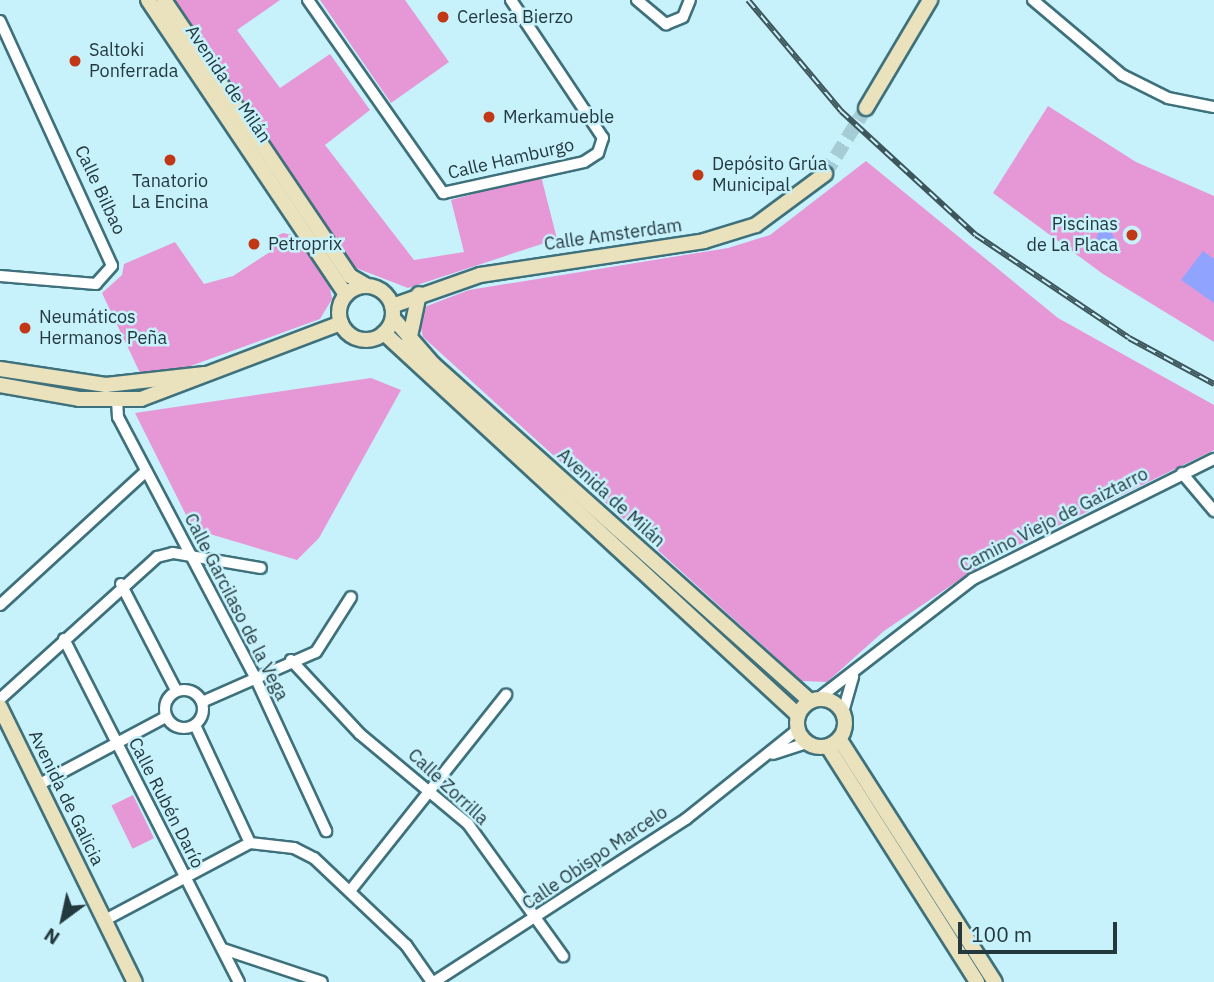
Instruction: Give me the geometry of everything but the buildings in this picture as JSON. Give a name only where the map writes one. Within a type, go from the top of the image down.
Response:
[{"type":"street","name":"Avenida de Milán","points":[[148,0],[346,295]]},
{"type":"street","name":"Avenida de Milán","points":[[164,0],[350,276],[367,286]]},
{"type":"street","name":"Calle Hamburgo","points":[[308,0],[443,193],[583,162],[600,146],[603,138],[511,0]]},
{"type":"street","points":[[637,0],[666,24],[683,17],[690,0]]},
{"type":"street","points":[[866,108],[930,0]]},
{"type":"street","points":[[1033,0],[1122,75],[1168,98],[1214,107]]},
{"type":"street","name":"Calle Bilbao","points":[[0,21],[112,266],[96,284],[0,276]]},
{"type":"street","name":"Calle Amsterdam","points":[[392,312],[419,295],[480,275],[704,241],[757,225],[825,174]]},
{"type":"street","points":[[367,286],[381,290],[392,312],[384,333],[357,338],[341,323],[346,295],[367,286]]},
{"type":"street","points":[[409,341],[419,295]]},
{"type":"street","name":"Avenida de Milán","points":[[392,312],[409,341],[815,700],[843,712]]},
{"type":"street","points":[[0,385],[117,399],[141,399],[341,323]]},
{"type":"street","name":"Avenida de Milán","points":[[384,333],[797,722],[807,743]]},
{"type":"street","points":[[0,369],[106,385],[212,373]]},
{"type":"street","name":"Calle Garcilaso de la Vega","points":[[117,399],[118,417],[255,677],[326,831]]},
{"type":"street","name":"Camino Viejo de Gaiztarro","points":[[815,700],[853,676],[973,579],[1214,459]]},
{"type":"street","points":[[0,605],[146,471]]},
{"type":"street","points":[[1182,474],[1214,511]]},
{"type":"street","points":[[0,699],[121,584],[157,557],[190,556],[261,568]]},
{"type":"street","points":[[121,584],[176,690]]},
{"type":"street","points":[[250,844],[195,725],[202,702],[291,660],[316,652],[351,597]]},
{"type":"street","name":"Calle Rubén Darío","points":[[64,639],[184,879],[239,982]]},
{"type":"street","name":"Calle Zorrilla","points":[[291,660],[360,734],[468,824],[563,956]]},
{"type":"street","points":[[853,676],[834,744],[976,982]]},
{"type":"street","points":[[176,690],[196,694],[202,702]]},
{"type":"street","points":[[176,690],[166,701],[166,717],[177,727],[195,725]]},
{"type":"street","points":[[350,891],[506,695]]},
{"type":"street","points":[[797,722],[815,700]]},
{"type":"street","name":"Avenida de Galicia","points":[[0,707],[135,982]]},
{"type":"street","points":[[38,785],[166,717]]},
{"type":"street","name":"Calle Obispo Marcelo","points":[[771,755],[797,722]]},
{"type":"street","points":[[807,743],[834,744]]},
{"type":"street","name":"Calle Obispo Marcelo","points":[[433,982],[538,918],[771,755],[807,743]]},
{"type":"street","points":[[834,744],[995,982]]},
{"type":"street","points":[[105,920],[250,844],[294,848],[350,891],[406,945],[433,982]]},
{"type":"street","points":[[223,949],[322,982]]},
{"type":"shaded area","points":[[173,0],[280,0],[237,30],[280,88],[330,54],[370,110],[325,145],[414,260],[464,252],[451,200],[541,176],[557,239],[408,288],[356,268]]},
{"type":"shaded area","points":[[320,0],[405,0],[449,62],[391,103]]},
{"type":"shaded area","name":"Piscinas de La Placa","points":[[1048,106],[1136,162],[1214,196],[1214,342],[1103,274],[993,193]]},
{"type":"shaded area","points":[[866,161],[1058,318],[1214,405],[1214,450],[990,559],[884,631],[827,682],[802,681],[423,337],[419,321],[427,306],[469,290],[728,248],[770,235]]},
{"type":"shaded area","points":[[283,233],[297,236],[330,288],[332,299],[320,319],[174,372],[140,373],[102,293],[122,275],[124,264],[175,242],[204,284],[233,276],[273,250],[272,238]]},
{"type":"shaded area","points":[[371,378],[401,390],[319,538],[297,560],[193,529],[135,413]]},
{"type":"shaded area","points":[[133,795],[154,838],[132,849],[111,806]]},
{"type":"water","points":[[1101,224],[1109,229],[1119,246],[1095,243]]},
{"type":"water","points":[[1203,251],[1214,259],[1214,303],[1181,280]]},
{"type":"tunnel","points":[[825,174],[866,108]]},
{"type":"railway","points":[[748,0],[841,111],[976,235],[1129,338],[1214,384]]},
{"type":"place","name":"Cerlesa Bierzo","points":[[443,17]]},
{"type":"place","name":"Saltoki Ponferrada","points":[[75,61]]},
{"type":"place","name":"Merkamueble","points":[[489,117]]},
{"type":"place","name":"Tanatorio La Encina","points":[[170,160]]},
{"type":"place","name":"Depósito Grúa Municipal","points":[[698,175]]},
{"type":"place","name":"Piscinas de La Placa","points":[[1132,235]]},
{"type":"place","name":"Petroprix","points":[[254,244]]},
{"type":"place","name":"Neumáticos Hermanos Peña","points":[[25,328]]}]
